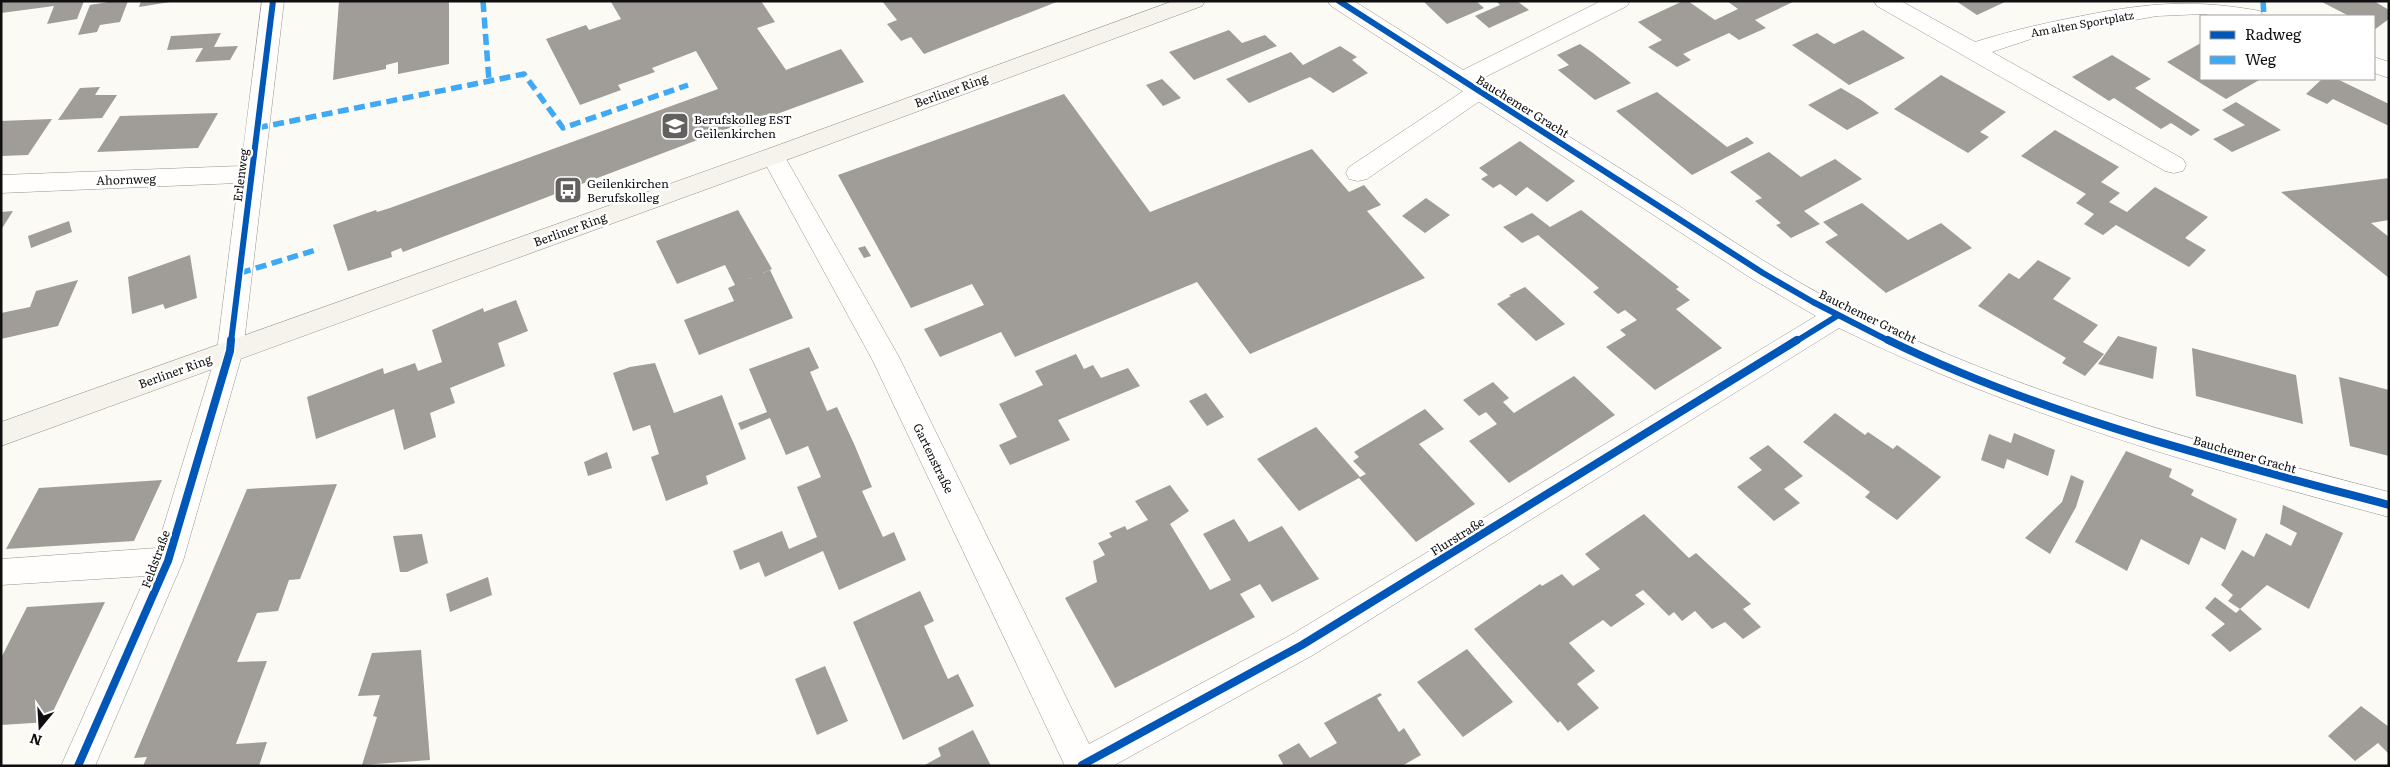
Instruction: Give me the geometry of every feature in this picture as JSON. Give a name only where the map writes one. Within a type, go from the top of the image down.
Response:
[{"type":"main road","name":"Berliner Ring","points":[[1,434],[773,156],[1194,1]]},
{"type":"street","name":"Erlenweg","points":[[230,351],[273,1]]},
{"type":"street","name":"Bauchemer Gracht","points":[[1339,1],[1837,316],[1928,358],[2067,413],[2223,461],[2389,505]]},
{"type":"street","points":[[1358,174],[1470,85],[1619,1]]},
{"type":"street","points":[[1886,1],[2174,165]]},
{"type":"street","name":"Am alten Sportplatz","points":[[1974,50],[2031,32],[2157,9],[2203,7],[2247,15]]},
{"type":"street","points":[[2375,64],[2389,70]]},
{"type":"street","name":"Gartenstraße","points":[[773,156],[852,301],[886,357],[1082,765]]},
{"type":"street","name":"Ahornweg","points":[[1,184],[252,174]]},
{"type":"street","name":"Flurstraße","points":[[1082,765],[1302,645],[1837,316]]},
{"type":"street","name":"Feldstraße","points":[[78,766],[168,561],[230,351]]},
{"type":"street","name":"Feldstraße","points":[[1,572],[168,561]]},
{"type":"building","points":[[1,1],[84,1],[77,19],[47,24],[54,6],[1,13]]},
{"type":"building","points":[[128,1],[120,22],[100,25],[97,32],[78,35],[90,5]]},
{"type":"building","points":[[141,1],[170,1],[170,2],[139,7]]},
{"type":"building","points":[[339,1],[449,1],[449,64],[398,74],[398,62],[386,65],[386,69],[333,80]]},
{"type":"building","name":"Berufskolleg EST Geilenkirchen","points":[[761,1],[775,22],[757,28],[786,70],[841,49],[864,82],[742,127],[741,130],[737,125],[403,252],[401,248],[391,252],[392,257],[348,271],[333,225],[376,210],[377,212],[390,208],[718,89],[696,51],[652,68],[655,72],[618,85],[621,90],[580,105],[546,39],[586,25],[589,30],[621,19],[611,2]]},
{"type":"building","points":[[882,1],[1059,1],[924,54],[911,37],[901,41],[887,24],[897,20]]},
{"type":"building","points":[[1423,1],[1476,1],[1484,8],[1447,24]]},
{"type":"building","points":[[1496,1],[1517,1],[1529,10],[1489,28],[1475,16],[1500,5]]},
{"type":"building","points":[[1683,1],[1688,1],[1715,20],[1738,9],[1727,1],[1795,1],[1755,20],[1766,28],[1739,40],[1729,33],[1683,54],[1691,60],[1677,67],[1648,47],[1662,40],[1638,22]]},
{"type":"building","points":[[1956,1],[2007,1],[1977,15]]},
{"type":"building","points":[[2320,1],[2374,1],[2389,10],[2389,19],[2375,29],[2375,15],[2347,15]]},
{"type":"building","points":[[1229,30],[1242,43],[1265,35],[1277,46],[1194,80],[1169,52]]},
{"type":"building","points":[[1863,30],[1905,58],[1849,85],[1792,45],[1817,33],[1834,44]]},
{"type":"building","points":[[221,33],[214,47],[238,46],[230,60],[195,62],[203,48],[167,50],[171,36]]},
{"type":"building","points":[[1580,44],[1631,83],[1595,100],[1558,70],[1569,65],[1557,55]]},
{"type":"building","points":[[2200,44],[2200,80],[2259,80],[2226,99],[2167,62]]},
{"type":"building","points":[[1340,46],[1357,57],[1352,60],[1368,73],[1333,93],[1310,77],[1249,103],[1226,79],[1291,52],[1303,65]]},
{"type":"building","points":[[2112,55],[2151,79],[2135,88],[2200,130],[2191,136],[2171,123],[2161,129],[2114,98],[2109,101],[2072,77]]},
{"type":"building","points":[[1941,75],[2006,112],[1980,132],[1989,137],[1968,153],[1894,109]]},
{"type":"building","points":[[1162,79],[1181,98],[1163,106],[1146,85]]},
{"type":"building","points":[[2321,80],[2339,80],[2389,104],[2389,126],[2333,99],[2327,104],[2306,94]]},
{"type":"building","points":[[100,87],[95,95],[117,95],[102,118],[58,120],[80,88]]},
{"type":"building","points":[[1841,88],[1879,113],[1847,130],[1808,105]]},
{"type":"building","points":[[1657,92],[1727,147],[1747,137],[1754,143],[1692,175],[1616,111]]},
{"type":"building","points":[[1064,94],[1150,212],[1312,149],[1349,192],[1364,185],[1381,205],[1367,211],[1425,278],[1250,354],[1197,282],[1015,357],[1001,332],[940,357],[924,329],[984,305],[972,284],[911,308],[838,175]]},
{"type":"building","points":[[2236,102],[2281,130],[2232,152],[2213,139],[2245,125],[2222,110]]},
{"type":"building","points":[[218,113],[198,148],[97,152],[120,116]]},
{"type":"building","points":[[52,119],[28,155],[1,156],[1,121]]},
{"type":"building","points":[[2055,130],[2119,167],[2101,182],[2120,193],[2109,202],[2127,212],[2155,187],[2208,217],[2185,238],[2206,250],[2189,267],[2116,225],[2103,235],[2084,224],[2094,214],[2076,203],[2086,194],[2021,156]]},
{"type":"building","points":[[1520,141],[1575,181],[1547,202],[1527,187],[1516,196],[1500,184],[1493,188],[1481,179],[1488,175],[1479,168]]},
{"type":"building","points":[[1769,152],[1801,177],[1835,159],[1862,179],[1804,211],[1820,224],[1791,238],[1776,225],[1781,223],[1755,201],[1762,198],[1730,172]]},
{"type":"building","points":[[2389,178],[2389,220],[2371,223],[2389,237],[2389,278],[2281,192]]},
{"type":"building","points":[[1426,198],[1450,215],[1425,233],[1402,216]]},
{"type":"building","points":[[1862,203],[1908,240],[1941,223],[1972,248],[1886,293],[1825,242],[1838,235],[1823,222]]},
{"type":"building","points":[[738,210],[772,269],[749,279],[770,270],[793,318],[699,355],[684,320],[734,301],[728,288],[735,285],[725,265],[677,284],[656,241]]},
{"type":"building","points":[[1581,210],[1679,287],[1676,289],[1690,300],[1676,309],[1722,348],[1655,390],[1606,347],[1626,335],[1620,330],[1637,320],[1625,310],[1618,314],[1593,292],[1599,288],[1538,235],[1522,243],[1503,227],[1532,213],[1550,227]]},
{"type":"building","points":[[13,211],[1,230],[1,212]]},
{"type":"building","points":[[69,221],[72,232],[31,248],[28,236]]},
{"type":"building","points":[[865,246],[871,256],[864,258],[858,248]]},
{"type":"building","points":[[190,255],[197,298],[165,309],[163,304],[132,314],[128,277]]},
{"type":"building","points":[[2038,260],[2071,278],[2053,299],[2098,325],[2083,342],[2104,354],[2085,376],[2062,363],[2066,358],[1978,306],[2009,273],[2019,279]]},
{"type":"building","points":[[78,280],[58,326],[1,339],[1,313],[30,307],[36,291]]},
{"type":"building","points":[[1525,287],[1565,324],[1536,341],[1497,304]]},
{"type":"building","points":[[516,300],[528,331],[498,343],[505,366],[450,388],[455,403],[430,413],[436,437],[404,450],[394,409],[316,439],[307,397],[383,368],[384,374],[415,363],[418,371],[442,362],[432,330],[483,308],[484,312]]},
{"type":"building","points":[[2118,336],[2157,347],[2153,379],[2098,364]]},
{"type":"building","points":[[809,347],[819,368],[810,372],[827,411],[837,407],[872,487],[862,491],[883,537],[894,532],[906,560],[839,590],[823,551],[765,577],[759,562],[740,570],[733,551],[782,531],[789,549],[817,537],[797,487],[821,477],[808,446],[786,455],[770,418],[741,430],[738,423],[767,412],[749,369]]},
{"type":"building","points":[[2192,348],[2296,375],[2303,424],[2196,396]]},
{"type":"building","points":[[1076,354],[1084,369],[1093,365],[1101,378],[1128,368],[1140,386],[1058,420],[1070,440],[1010,465],[999,445],[1017,437],[999,404],[1043,385],[1035,371]]},
{"type":"building","points":[[655,363],[674,413],[722,395],[746,459],[706,476],[708,484],[666,501],[651,457],[659,454],[650,425],[633,431],[613,373],[630,367]]},
{"type":"building","points":[[1574,376],[1615,415],[1509,483],[1469,441],[1497,424],[1486,412],[1479,416],[1463,400],[1493,382],[1509,398],[1503,402],[1514,413]]},
{"type":"building","points":[[2339,377],[2389,390],[2389,456],[2350,446]]},
{"type":"building","points":[[1206,393],[1224,417],[1207,426],[1189,401]]},
{"type":"building","points":[[1425,409],[1444,429],[1419,444],[1475,504],[1416,542],[1359,478],[1299,511],[1257,459],[1316,427],[1360,477],[1366,474],[1353,461],[1359,457],[1354,452]]},
{"type":"building","points":[[1835,413],[1865,435],[1868,432],[1893,449],[1897,445],[1941,477],[1897,520],[1865,497],[1870,492],[1803,442]]},
{"type":"building","points":[[2014,433],[2055,450],[2048,476],[2007,459],[2004,469],[1981,460],[1989,434],[2011,443]]},
{"type":"building","points":[[1768,445],[1803,476],[1784,489],[1800,503],[1774,521],[1737,487],[1762,470],[1749,458]]},
{"type":"building","points":[[2126,451],[2172,469],[2169,477],[2194,490],[2191,495],[2237,519],[2225,550],[2201,537],[2189,565],[2141,539],[2127,571],[2075,542]]},
{"type":"building","points":[[607,452],[612,468],[588,476],[584,462]]},
{"type":"building","points":[[2071,475],[2084,481],[2076,507],[2050,554],[2025,538],[2062,502]]},
{"type":"building","points":[[162,480],[134,541],[6,549],[39,488]]},
{"type":"building","points":[[337,484],[300,579],[289,580],[278,611],[257,613],[237,662],[267,661],[236,744],[267,742],[259,766],[143,766],[147,757],[134,758],[247,489]]},
{"type":"building","points":[[1170,485],[1189,511],[1170,524],[1210,590],[1231,580],[1203,534],[1234,519],[1249,542],[1282,526],[1319,579],[1272,602],[1260,584],[1240,594],[1255,617],[1115,688],[1065,598],[1097,582],[1093,561],[1105,555],[1098,543],[1112,537],[1109,533],[1125,526],[1127,530],[1148,520],[1135,501]]},
{"type":"building","points":[[2283,505],[2343,533],[2309,609],[2267,585],[2240,609],[2228,601],[2233,595],[2221,585],[2242,550],[2254,557],[2266,533],[2291,546],[2297,533],[2280,524]]},
{"type":"building","points":[[1644,514],[1689,558],[1696,553],[1751,604],[1743,609],[1761,627],[1743,639],[1725,622],[1712,629],[1695,611],[1682,621],[1674,612],[1669,616],[1643,590],[1635,595],[1645,604],[1611,627],[1603,620],[1569,643],[1595,671],[1577,684],[1599,708],[1568,731],[1560,721],[1558,723],[1474,629],[1540,584],[1542,586],[1562,574],[1573,586],[1600,569],[1585,554]]},
{"type":"building","points":[[422,534],[428,563],[407,572],[400,572],[393,536]]},
{"type":"building","points":[[488,577],[492,595],[450,612],[446,594]]},
{"type":"building","points":[[920,591],[934,621],[924,626],[948,679],[958,674],[974,706],[903,740],[853,622]]},
{"type":"building","points":[[2215,597],[2236,613],[2240,609],[2262,629],[2230,652],[2211,635],[2225,624],[2205,608]]},
{"type":"building","points":[[105,602],[48,722],[1,725],[1,658],[27,607]]},
{"type":"building","points":[[1467,649],[1513,702],[1463,737],[1417,682]]},
{"type":"building","points":[[421,650],[430,760],[362,765],[377,717],[373,716],[380,695],[358,696],[372,653]]},
{"type":"building","points":[[825,666],[848,721],[817,735],[795,679]]},
{"type":"building","points":[[1380,693],[1382,695],[1377,698],[1399,732],[1404,728],[1421,755],[1402,766],[1284,766],[1278,755],[1299,743],[1310,758],[1337,743],[1324,723]]},
{"type":"building","points":[[2361,706],[2389,727],[2389,754],[2378,743],[2355,761],[2328,736]]},
{"type":"building","points":[[973,730],[991,766],[923,766],[941,756],[938,748]]},
{"type":"marked path","points":[[483,1],[489,81]]},
{"type":"marked path","points":[[2263,1],[2264,15]]},
{"type":"marked path","points":[[257,128],[524,74],[563,128],[688,85]]},
{"type":"marked path","points":[[240,273],[319,249]]},
{"type":"cycle path","points":[[78,766],[168,561],[230,351],[273,1]]},
{"type":"cycle path","points":[[1339,1],[1763,273],[1838,316],[1904,348],[1971,376],[2108,426],[2248,467],[2389,505]]},
{"type":"cycle path","points":[[1082,765],[1302,645],[1837,316]]},
{"type":"place","name":"Berufskolleg EST Geilenkirchen","points":[[675,126]]},
{"type":"place","name":"Geilenkirchen Berufskolleg","points":[[568,190]]}]
